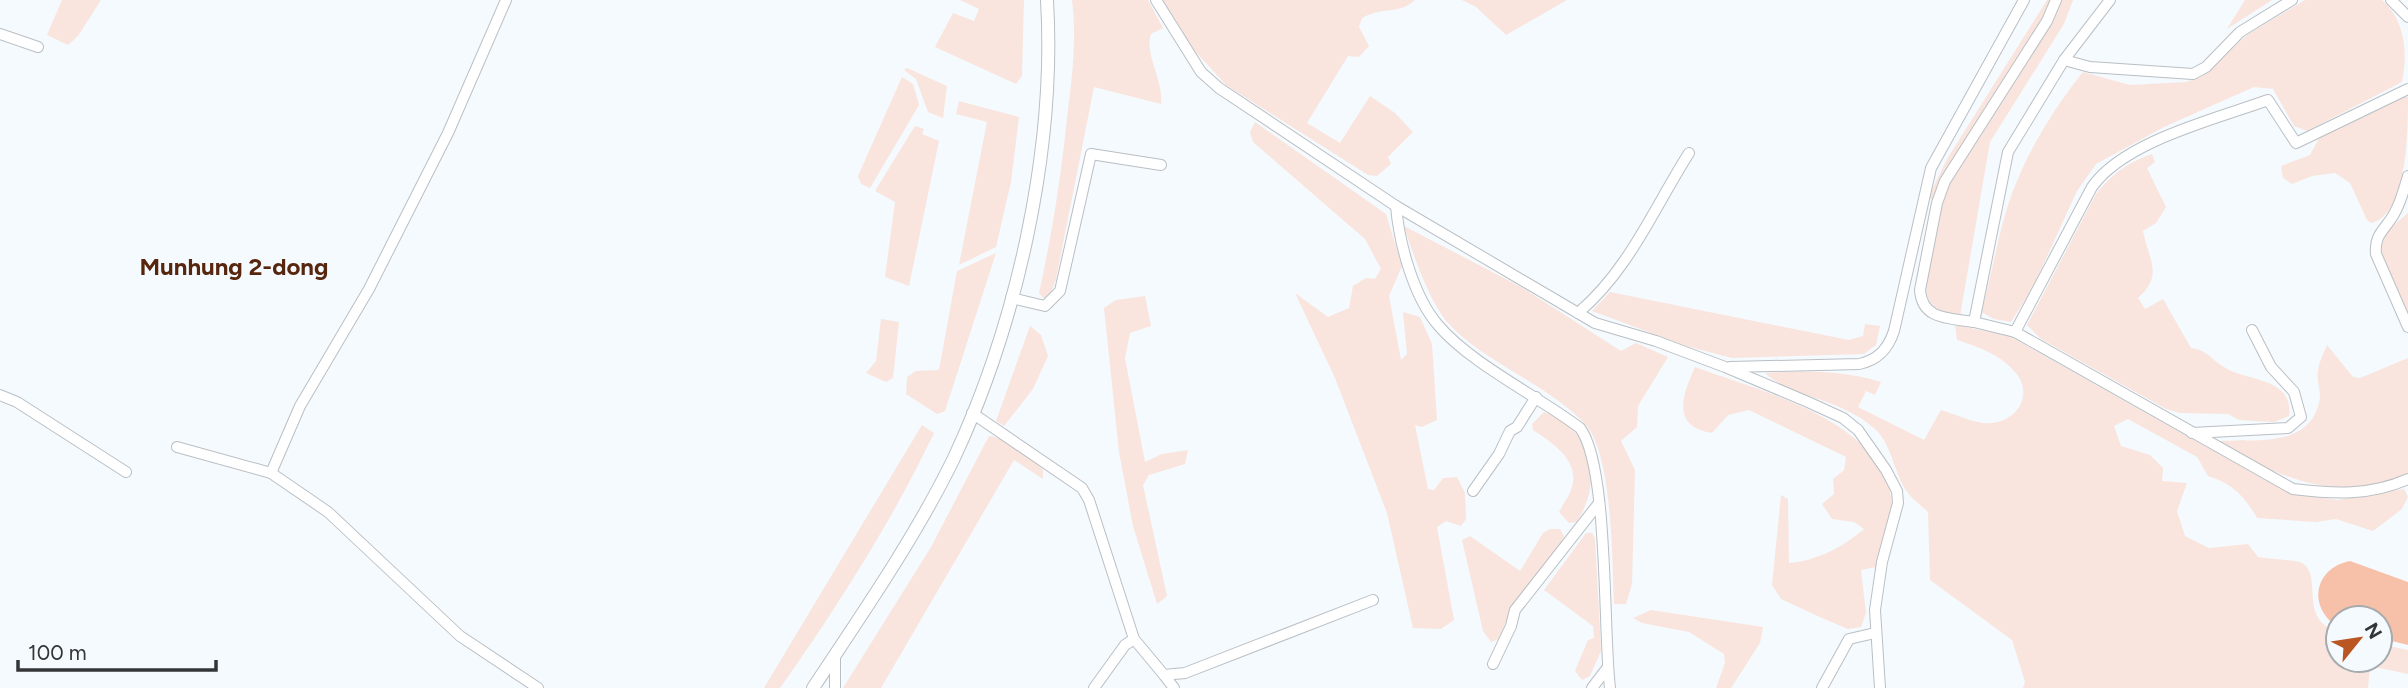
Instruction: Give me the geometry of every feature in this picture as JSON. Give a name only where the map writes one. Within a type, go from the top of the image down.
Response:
[{"type":"street","points":[[271,473],[300,405],[369,289],[448,133],[506,0]]},
{"type":"street","points":[[813,688],[920,520],[954,457],[972,413],[1011,298],[1029,224],[1040,159],[1047,72],[1047,0]]},
{"type":"street","points":[[1156,0],[1201,72],[1219,88],[1396,206],[1595,323],[1656,341],[1725,367],[1843,418],[1872,447],[1897,491],[1898,503],[1882,562],[1875,610],[1880,688]]},
{"type":"street","points":[[1725,367],[1859,364],[1869,362],[1887,349],[1894,331],[1931,169],[2024,0]]},
{"type":"street","points":[[2056,0],[2047,21],[1960,156],[1937,203],[1920,290],[1921,301],[1934,315],[2015,332],[2294,489],[2335,495],[2359,493],[2408,479]]},
{"type":"street","points":[[1974,322],[2008,152],[2064,60],[2110,0]]},
{"type":"street","points":[[2064,60],[2090,67],[2193,74],[2206,67],[2240,32],[2292,0]]},
{"type":"street","points":[[2391,0],[2408,17]]},
{"type":"street","points":[[0,34],[38,47]]},
{"type":"street","points":[[2015,332],[2092,187],[2101,174],[2119,161],[2144,147],[2268,100],[2296,143],[2408,89]]},
{"type":"street","points":[[1578,313],[1602,293],[1633,251],[1689,153]]},
{"type":"street","points":[[1011,298],[1045,306],[1060,291],[1091,154],[1161,165]]},
{"type":"street","points":[[2408,176],[2400,202],[2377,235],[2375,244],[2376,254],[2408,327]]},
{"type":"street","points":[[1396,206],[1399,241],[1436,323],[1450,338],[1580,428],[1589,440],[1599,503],[1611,688]]},
{"type":"street","points":[[2192,433],[2288,428],[2301,416],[2294,392],[2271,367],[2252,330]]},
{"type":"street","points":[[0,395],[17,402],[126,472]]},
{"type":"street","points":[[1473,491],[1499,454],[1510,431],[1517,427],[1536,397]]},
{"type":"street","points":[[972,413],[1082,488],[1089,499],[1134,639],[1174,688]]},
{"type":"street","points":[[177,447],[271,473],[328,512],[460,636],[538,688]]},
{"type":"street","points":[[1493,664],[1516,610],[1599,503]]},
{"type":"street","points":[[1164,675],[1185,673],[1373,600]]},
{"type":"street","points":[[1822,688],[1849,639],[1875,633]]},
{"type":"street","points":[[1094,688],[1125,645],[1134,639]]},
{"type":"street","points":[[835,655],[835,688]]},
{"type":"street","points":[[1592,688],[1608,667]]},
{"type":"shaded area","points":[[62,0],[101,0],[78,36],[68,45],[47,35]]},
{"type":"shaded area","points":[[960,0],[1024,0],[1022,76],[1016,84],[935,47],[953,13],[974,21],[979,9]]},
{"type":"shaded area","points":[[1072,0],[1148,0],[1163,28],[1151,34],[1150,42],[1160,86],[1161,104],[1094,87],[1056,279],[1050,295],[1044,299],[1039,293],[1059,184],[1072,74]]},
{"type":"shaded area","points":[[1163,0],[1415,0],[1409,5],[1362,18],[1359,27],[1369,46],[1359,57],[1348,56],[1307,123],[1340,143],[1370,96],[1395,113],[1413,132],[1388,157],[1391,164],[1377,176],[1368,175],[1226,85],[1193,49]]},
{"type":"shaded area","points":[[1462,0],[1567,0],[1506,35],[1476,7]]},
{"type":"shaded area","points":[[2047,0],[2053,0],[2049,10],[1934,200],[1928,198],[1947,159]]},
{"type":"shaded area","points":[[2060,0],[2073,0],[2064,24],[1990,142],[1960,316],[1938,309],[1928,298],[1927,276],[1933,241],[1950,180]]},
{"type":"shaded area","points":[[2245,0],[2272,0],[2227,29]]},
{"type":"shaded area","points":[[2305,0],[2382,0],[2396,17],[2403,38],[2405,60],[2402,82],[2307,131],[2294,126],[2273,89],[2254,87],[2164,127],[2096,164],[2077,191],[2033,287],[2011,322],[1994,319],[1981,312],[2005,216],[2023,167],[2040,134],[2083,72],[2130,85],[2186,82],[2203,76],[2247,35]]},
{"type":"shaded area","points":[[907,68],[947,86],[943,118],[928,112],[916,79],[904,70]]},
{"type":"shaded area","points":[[902,77],[913,84],[919,105],[870,188],[861,184],[858,176]]},
{"type":"shaded area","points":[[2408,97],[2408,112],[2403,169],[2392,205],[2383,217],[2371,223],[2367,220],[2350,183],[2335,173],[2312,176],[2292,184],[2283,178],[2281,166],[2310,155],[2319,138]]},
{"type":"shaded area","points":[[959,101],[1019,117],[1011,182],[996,247],[959,265],[987,122],[956,114]]},
{"type":"shaded area","points":[[1255,122],[1386,214],[1402,266],[1389,296],[1401,360],[1407,354],[1403,312],[1420,317],[1432,344],[1437,420],[1422,427],[1415,425],[1428,489],[1434,490],[1443,478],[1457,477],[1465,493],[1466,519],[1461,526],[1446,521],[1437,527],[1454,620],[1441,629],[1413,628],[1387,513],[1335,378],[1295,293],[1328,317],[1349,308],[1353,286],[1366,278],[1375,279],[1381,269],[1365,239],[1253,142],[1250,132]]},
{"type":"shaded area","points":[[915,126],[924,129],[922,134],[939,141],[909,286],[885,277],[895,202],[875,191]]},
{"type":"shaded area","points":[[2152,154],[2155,162],[2147,168],[2166,207],[2156,223],[2143,231],[2153,274],[2146,290],[2138,298],[2145,309],[2163,299],[2191,348],[2205,353],[2234,372],[2277,387],[2289,403],[2289,416],[2274,422],[2239,420],[2228,414],[2180,413],[2166,409],[2041,339],[2027,325],[2096,194],[2121,170]]},
{"type":"shaded area","points":[[2408,213],[2408,316],[2380,250],[2388,230]]},
{"type":"shaded area","points":[[1404,226],[1523,288],[1621,351],[1636,343],[1668,357],[1638,406],[1637,427],[1621,441],[1635,470],[1632,584],[1626,604],[1614,604],[1606,485],[1595,440],[1586,425],[1555,398],[1479,350],[1448,323],[1428,290]]},
{"type":"shaded area","points":[[996,253],[945,411],[937,414],[906,394],[907,377],[916,371],[939,370],[957,271]]},
{"type":"shaded area","points":[[1610,292],[1849,340],[1863,336],[1865,324],[1880,326],[1876,345],[1864,354],[1732,358],[1686,346],[1592,311]]},
{"type":"shaded area","points":[[1145,296],[1151,326],[1130,333],[1125,358],[1145,462],[1162,454],[1188,450],[1185,464],[1149,475],[1143,485],[1167,596],[1157,604],[1133,526],[1119,452],[1104,308],[1116,300]]},
{"type":"shaded area","points":[[881,319],[899,322],[893,378],[886,382],[866,373],[876,361]]},
{"type":"shaded area","points":[[1955,325],[2009,336],[2267,481],[2300,495],[2338,500],[2404,489],[2408,497],[2402,509],[2373,531],[2336,519],[2316,522],[2257,518],[2237,492],[2208,476],[2197,457],[2128,419],[2114,426],[2121,446],[2150,455],[2163,468],[2162,481],[2187,483],[2177,511],[2185,536],[2209,548],[2248,544],[2258,557],[2294,561],[2302,563],[2308,569],[2314,608],[2324,624],[2324,674],[2369,674],[2368,688],[2023,688],[2025,682],[2012,640],[1930,580],[1928,512],[1903,486],[1882,437],[1863,419],[1849,411],[1789,388],[1765,373],[1824,372],[1881,382],[1875,395],[1866,391],[1858,407],[1924,440],[1941,410],[1983,423],[1994,423],[2012,415],[2019,408],[2022,399],[2021,380],[2008,365],[1994,355],[1957,340]]},
{"type":"shaded area","points":[[1030,326],[1041,335],[1048,356],[1033,389],[1004,426],[996,421]]},
{"type":"shaded area","points":[[2327,345],[2353,377],[2360,378],[2408,358],[2408,474],[2383,483],[2358,487],[2310,483],[2263,466],[2219,441],[2279,438],[2304,428],[2319,403],[2318,370]]},
{"type":"shaded area","points":[[1695,367],[1815,413],[1844,430],[1868,451],[1884,475],[1892,504],[1891,520],[1876,567],[1861,570],[1866,613],[1861,627],[1848,629],[1781,599],[1772,585],[1781,495],[1788,499],[1789,563],[1829,552],[1864,529],[1854,522],[1832,519],[1822,504],[1834,494],[1833,479],[1844,470],[1846,457],[1749,410],[1728,415],[1712,433],[1690,424],[1683,408],[1686,389]]},
{"type":"shaded area","points":[[1544,412],[1561,420],[1574,431],[1589,458],[1590,490],[1577,522],[1569,523],[1559,512],[1572,487],[1572,468],[1562,453],[1533,430],[1532,424]]},
{"type":"shaded area","points":[[922,425],[934,433],[862,564],[780,688],[764,688]]},
{"type":"shaded area","points":[[989,436],[1003,440],[1026,454],[1043,470],[1043,479],[1014,460],[881,688],[843,688],[931,547]]},
{"type":"shaded area","points":[[1550,529],[1560,529],[1564,536],[1562,542],[1510,611],[1499,639],[1491,642],[1483,631],[1462,540],[1470,536],[1520,571],[1543,533]]},
{"type":"shaded area","points":[[1586,533],[1592,533],[1595,538],[1601,651],[1590,676],[1582,680],[1575,671],[1588,640],[1594,638],[1593,626],[1544,590]]},
{"type":"shaded area","points":[[2350,561],[2408,582],[2408,645],[2394,642],[2394,604],[2324,604],[2324,612],[2319,589],[2329,571]]},
{"type":"shaded area","points":[[1651,610],[1763,627],[1760,643],[1731,688],[1716,688],[1725,663],[1724,654],[1689,632],[1642,623],[1633,618]]},
{"type":"shaded area","points":[[2394,647],[2408,650],[2408,674],[2394,671]]},
{"type":"district","name":"Munhung 2-dong","points":[[234,267]]}]
